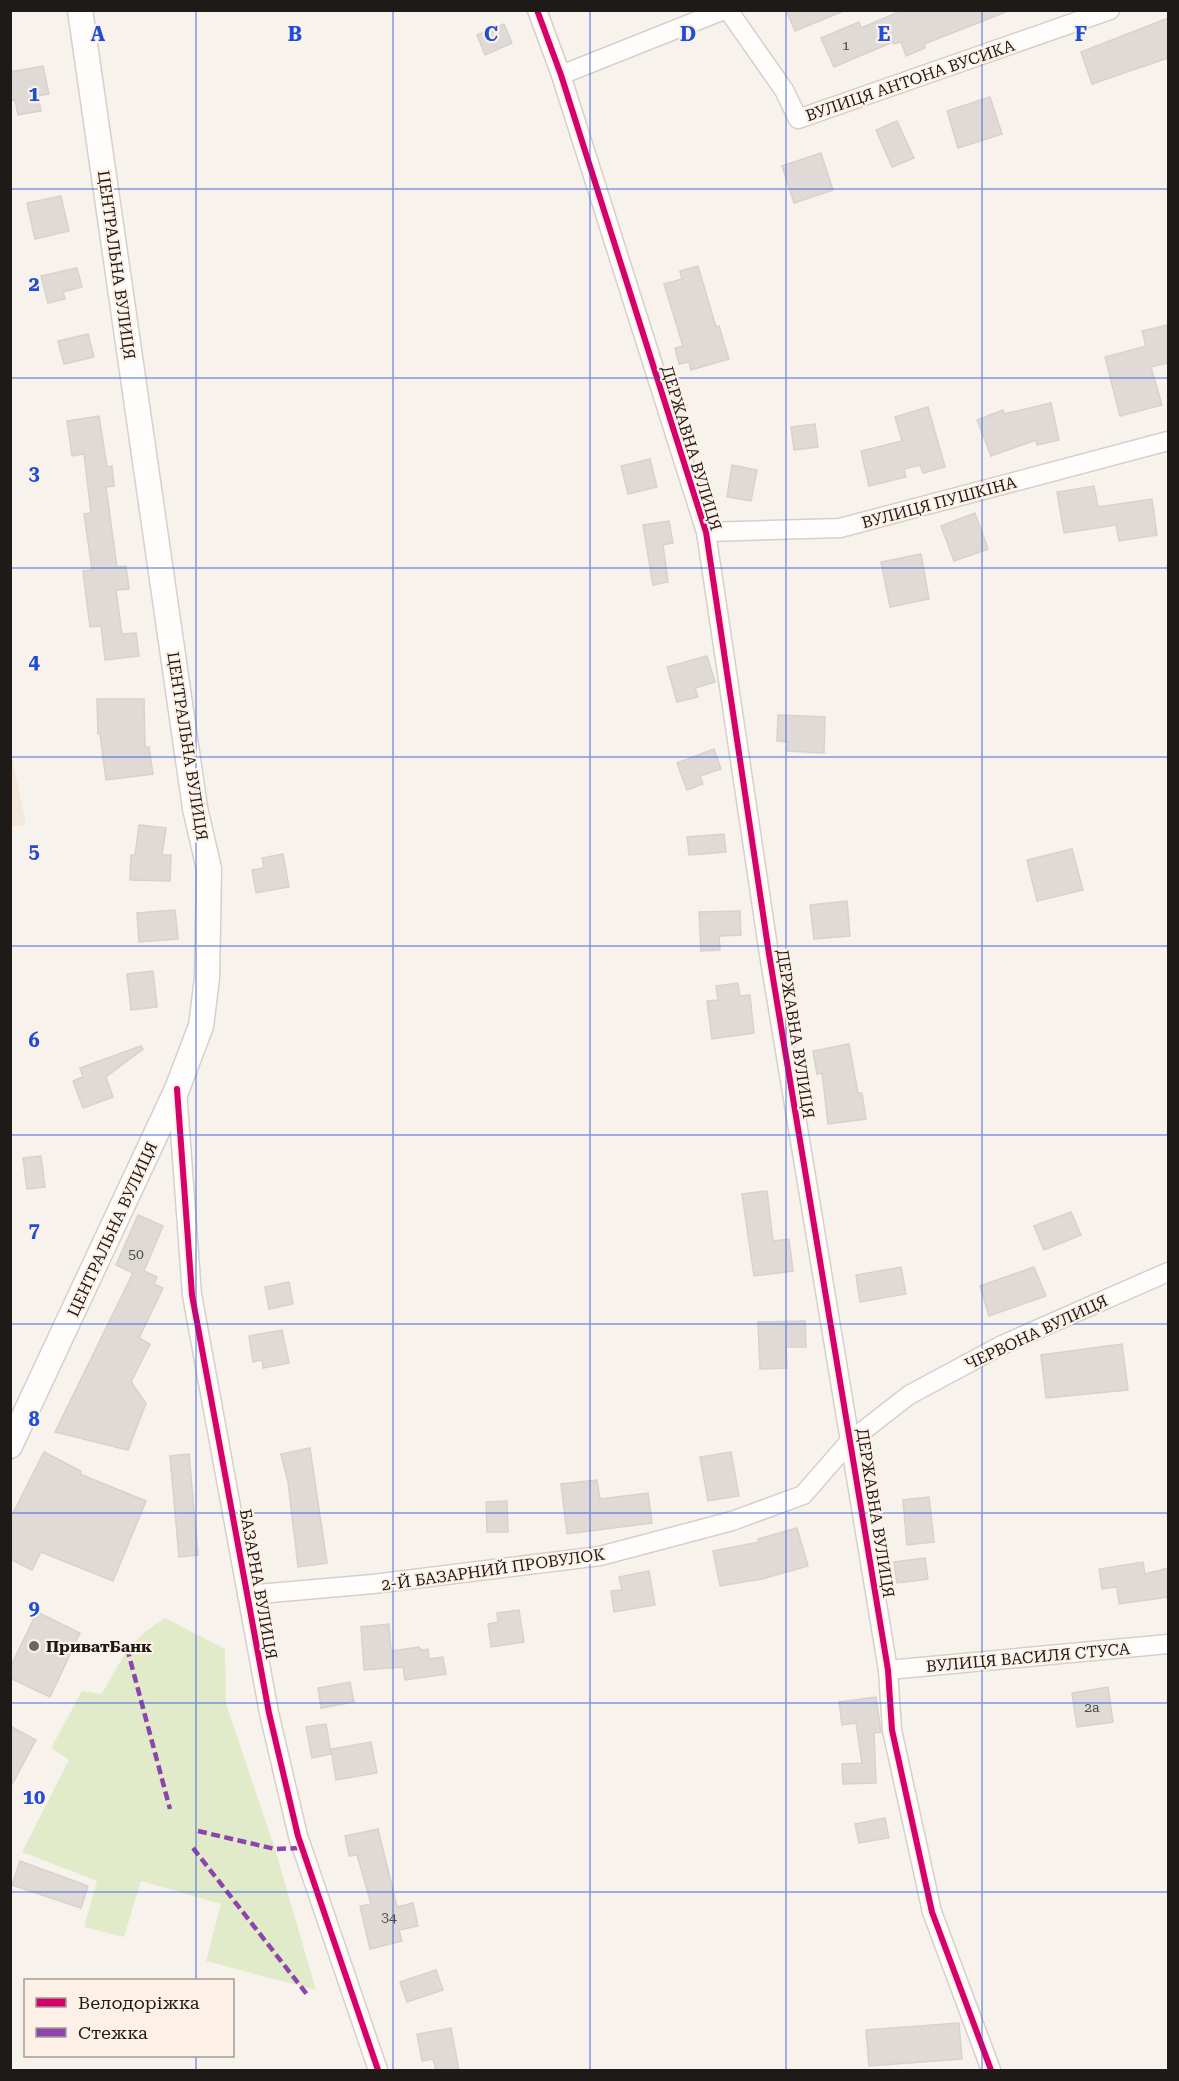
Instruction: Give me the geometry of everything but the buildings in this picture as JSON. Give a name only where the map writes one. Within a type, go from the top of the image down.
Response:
[{"type":"main road","name":"ЦЕНТРАЛЬНА ВУЛИЦЯ","points":[[10,1446],[177,1089],[201,1026],[210,925],[209,869],[195,808],[80,10]]},
{"type":"street","name":"ДЕРЖАВНА ВУЛИЦЯ","points":[[537,10],[561,75],[705,532],[769,954],[888,1670],[892,1730],[932,1912],[991,2070]]},
{"type":"street","name":"ВУЛИЦЯ АНТОНА ВУСИКА","points":[[561,75],[726,10],[784,90],[798,119],[1110,10]]},
{"type":"street","name":"ВУЛИЦЯ ПУШКІНА","points":[[705,532],[840,528],[1168,441]]},
{"type":"street","name":"БАЗАРНА ВУЛИЦЯ","points":[[177,1089],[192,1295],[269,1713],[297,1836],[378,2070]]},
{"type":"street","name":"ЧЕРВОНА ВУЛИЦЯ","points":[[850,1441],[909,1395],[1002,1345],[1168,1272]]},
{"type":"street","name":"2-Й БАЗАРНИЙ ПРОВУЛОК","points":[[247,1595],[373,1584],[600,1556],[732,1521],[803,1495],[850,1441]]},
{"type":"street","name":"ВУЛИЦЯ ВАСИЛЯ СТУСА","points":[[888,1670],[1168,1644]]},
{"type":"shaded area","points":[[11,752],[26,825],[10,826]]},
{"type":"green space","points":[[165,1618],[225,1649],[226,1704],[275,1849],[316,1990],[206,1961],[221,1904],[141,1881],[124,1937],[84,1927],[97,1881],[22,1852],[69,1760],[51,1748],[82,1691],[102,1694],[135,1642]]},
{"type":"marked path","points":[[127,1648],[170,1809]]},
{"type":"marked path","points":[[198,1831],[275,1849],[302,1848]]},
{"type":"marked path","points":[[193,1848],[309,1997]]},
{"type":"cycle path","points":[[537,10],[561,75],[706,532],[769,954],[888,1670],[892,1730],[932,1912],[991,2070]]},
{"type":"cycle path","points":[[177,1089],[192,1295],[269,1713],[298,1836],[378,2070]]},
{"type":"place","name":"ПриватБанк","points":[[34,1646]]}]
